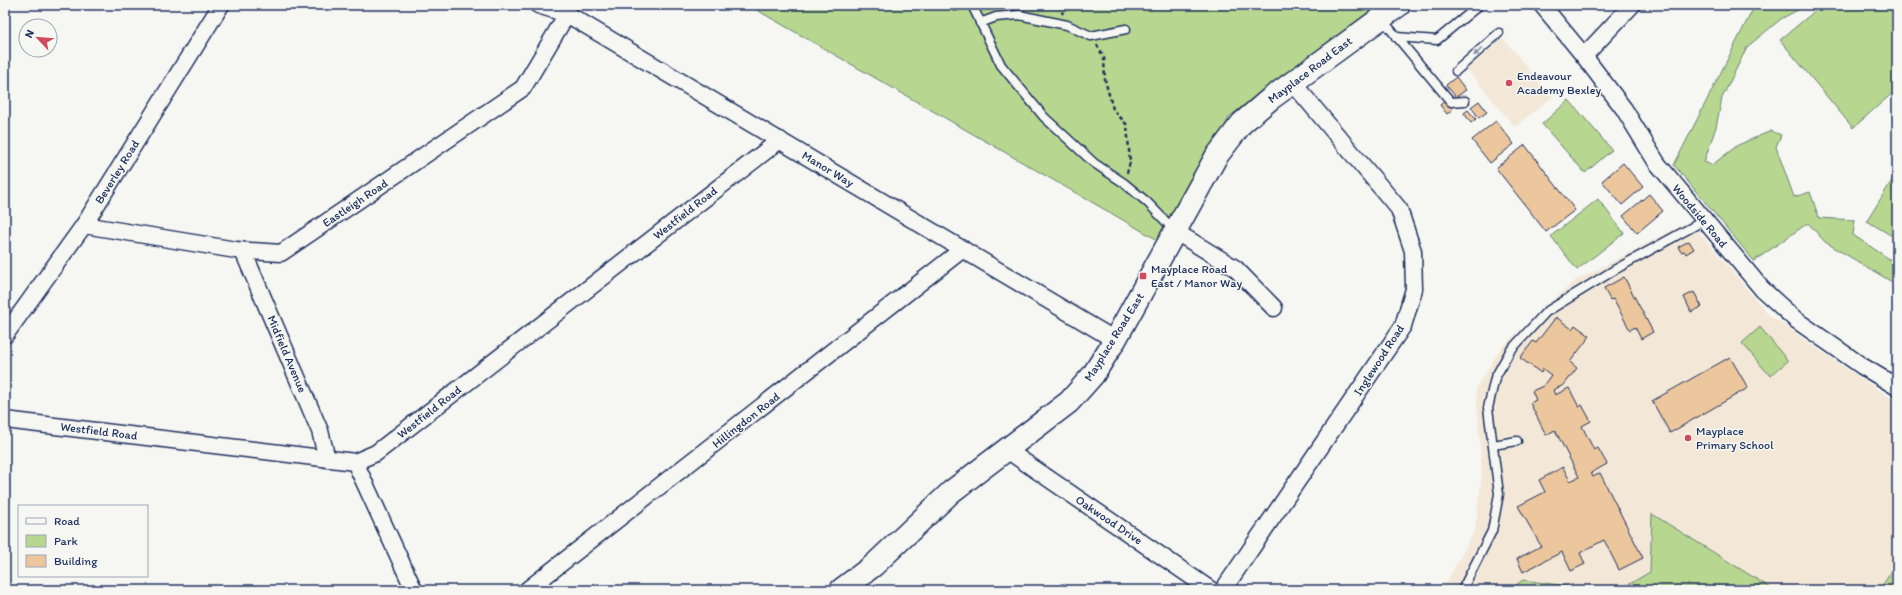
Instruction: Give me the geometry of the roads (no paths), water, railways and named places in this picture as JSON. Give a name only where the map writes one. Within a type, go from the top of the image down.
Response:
[{"type":"street","name":"Beverley Road","points":[[5,335],[84,225],[221,5]]},
{"type":"street","name":"Manor Way","points":[[538,5],[567,14],[1115,340]]},
{"type":"street","name":"Woodside Road","points":[[1542,5],[1584,56],[1624,109],[1657,163],[1703,221],[1762,289],[1796,320],[1862,366],[1897,387]]},
{"type":"street","points":[[1584,56],[1632,5]]},
{"type":"street","name":"Mayplace Road East","points":[[841,590],[874,565],[951,492],[1067,404],[1092,375],[1115,340],[1176,232],[1216,157],[1242,123],[1270,99],[1393,8]]},
{"type":"street","name":"Eastleigh Road","points":[[84,225],[243,251],[281,254],[523,88],[567,14]]},
{"type":"street","name":"Inglewood Road","points":[[1223,590],[1403,326],[1414,289],[1413,251],[1399,209],[1293,82]]},
{"type":"street","name":"Westfield Road","points":[[5,420],[355,462],[376,453],[780,140]]},
{"type":"street","points":[[1176,232],[1235,268],[1274,308]]},
{"type":"street","name":"Hillingdon Road","points":[[527,590],[963,249]]},
{"type":"street","name":"Midfield Avenue","points":[[243,251],[320,431],[327,459]]},
{"type":"street","name":"Oakwood Drive","points":[[1007,450],[1211,590]]},
{"type":"street","points":[[355,462],[414,590]]},
{"type":"lane","points":[[972,5],[1001,65],[1044,117],[1094,163],[1124,183],[1162,216],[1176,232]]},
{"type":"lane","points":[[977,5],[980,23]]},
{"type":"lane","points":[[1396,37],[1437,40],[1477,7]]},
{"type":"lane","points":[[1393,8],[1396,37],[1451,102],[1465,101]]},
{"type":"lane","points":[[980,23],[996,16],[1019,15],[1067,25],[1091,36],[1126,29]]},
{"type":"lane","points":[[1456,71],[1499,33]]},
{"type":"lane","points":[[1462,590],[1492,531],[1499,494],[1488,408],[1495,378],[1510,351],[1546,312],[1616,269],[1703,221]]},
{"type":"lane","points":[[1493,445],[1517,441]]},
{"type":"place","name":"Endeavour Academy Bexley","points":[[1509,83]]},
{"type":"place","name":"Mayplace Road East / Manor Way","points":[[1143,276]]},
{"type":"place","name":"Mayplace Primary School","points":[[1688,438]]}]
